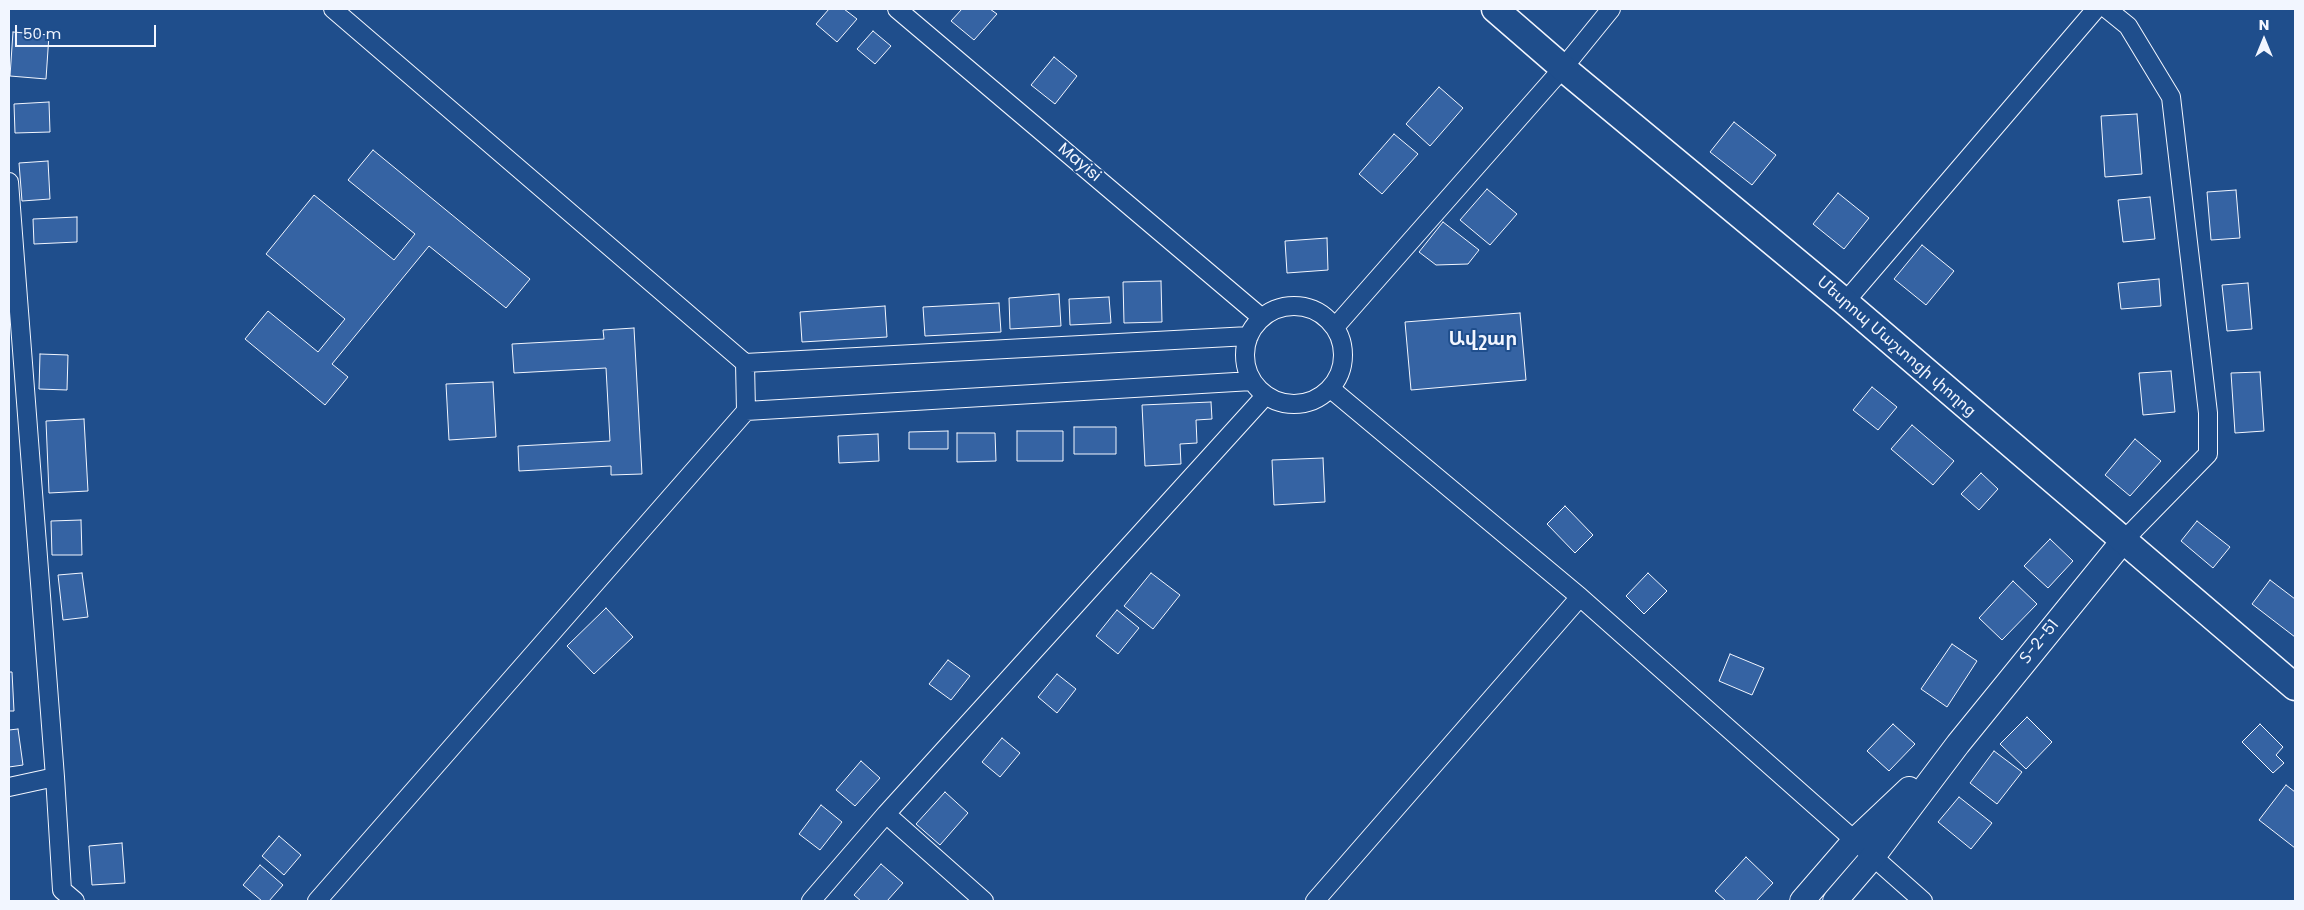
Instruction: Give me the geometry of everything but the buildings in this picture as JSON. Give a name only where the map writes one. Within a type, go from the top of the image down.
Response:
[{"type":"main road","name":"Մեսրոպ Մաշտոցի փողոց","points":[[1495,9],[1563,68],[1845,302],[2123,542],[2295,687]]},
{"type":"street","points":[[333,9],[745,363],[1249,336]]},
{"type":"street","name":"Mayisi","points":[[897,9],[1262,318]]},
{"type":"street","points":[[1335,327],[1563,68],[1611,9]]},
{"type":"street","points":[[1845,302],[2096,9]]},
{"type":"street","points":[[2107,9],[2128,26],[2171,97],[2208,413],[2208,454],[2123,542]]},
{"type":"street","points":[[9,182],[62,890],[75,901]]},
{"type":"street","points":[[1300,307],[1308,308],[1323,315],[1335,327],[1342,342],[1344,358],[1340,375],[1331,389],[1320,398],[1306,403],[1278,402],[1266,395],[1252,381],[1246,366],[1245,351],[1249,336],[1262,318],[1276,309],[1300,307]]},
{"type":"street","points":[[317,901],[746,411],[745,363]]},
{"type":"street","points":[[746,411],[1252,381]]},
{"type":"street","points":[[1331,389],[1580,597],[1872,858],[1923,901]]},
{"type":"street","points":[[811,901],[886,814],[1266,395]]},
{"type":"street","name":"Տ-2-51","points":[[1835,901],[1872,858],[1958,744],[2123,542]]},
{"type":"street","points":[[1315,901],[1580,597]]},
{"type":"street","name":"Տ-2-51","points":[[1802,901],[1854,841],[1958,744]]},
{"type":"street","points":[[9,787],[55,777]]},
{"type":"street","points":[[886,814],[984,901]]},
{"type":"district","name":"Ավշար","points":[[1483,340]]}]
